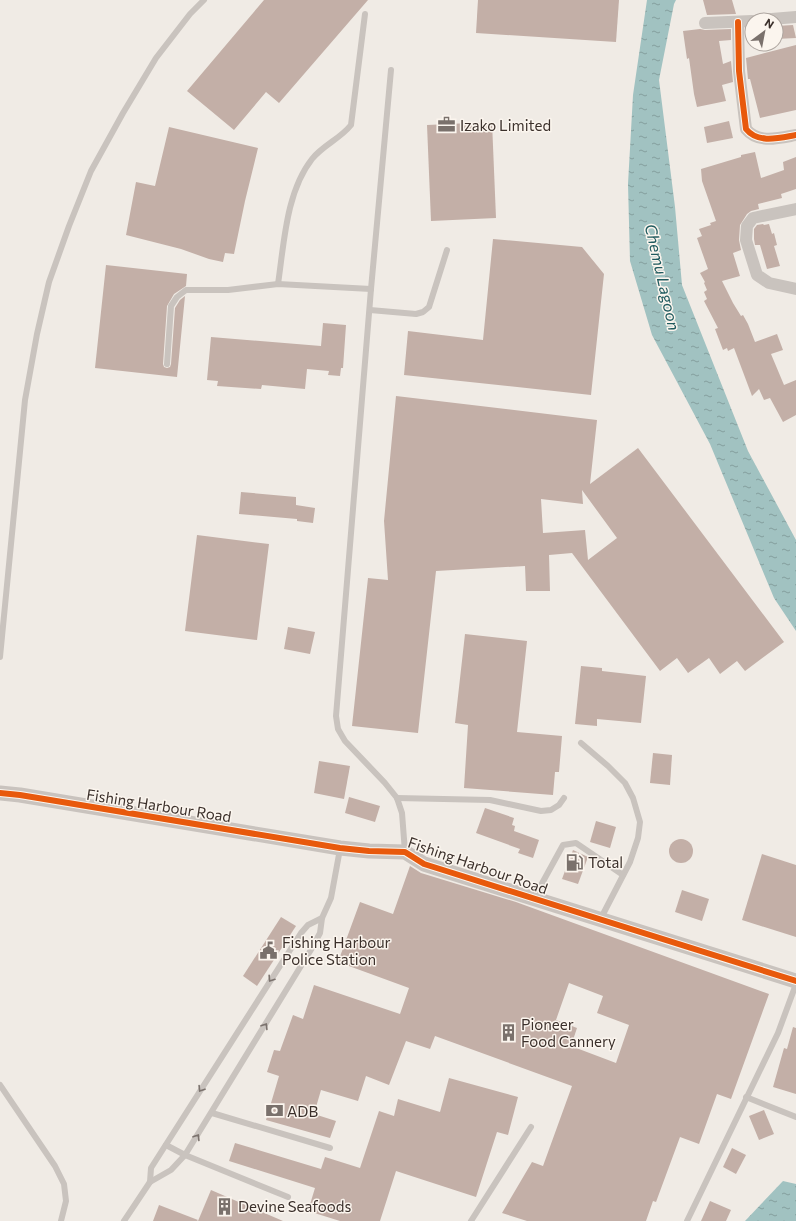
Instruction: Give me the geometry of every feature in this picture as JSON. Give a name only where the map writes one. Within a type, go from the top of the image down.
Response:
[{"type":"street","points":[[784,18],[796,17]]},
{"type":"street","points":[[705,23],[744,21]]},
{"type":"street","points":[[738,22],[739,71],[746,129],[751,135],[768,139],[796,135]]},
{"type":"street","points":[[796,209],[753,218],[747,226],[746,240],[758,275],[770,284],[796,289]]},
{"type":"street","name":"Fishing Harbour Road","points":[[0,793],[20,795],[340,848],[369,851],[405,852],[424,864],[796,983]]},
{"type":"lane","points":[[0,657],[25,400],[37,334],[50,282],[69,226],[91,171],[122,113],[156,58],[190,14],[204,0]]},
{"type":"lane","points":[[278,284],[290,205],[302,175],[313,158],[345,133],[351,125],[365,14]]},
{"type":"lane","points":[[390,70],[336,716],[338,729],[345,741],[385,783],[397,798],[402,813],[405,852]]},
{"type":"lane","points":[[370,310],[416,314],[423,312],[429,307],[447,250]]},
{"type":"lane","points":[[167,364],[171,306],[177,297],[186,290],[228,290],[278,284],[371,289]]},
{"type":"lane","points":[[581,743],[625,783],[633,798],[640,822],[638,838],[630,862],[600,920]]},
{"type":"lane","points":[[397,798],[490,800],[541,811],[551,810],[559,805],[564,798]]},
{"type":"lane","points":[[534,898],[563,844],[576,843],[623,875]]},
{"type":"lane","points":[[124,1221],[150,1182],[171,1170],[186,1155],[312,948],[320,933],[322,918],[331,898],[340,848]]},
{"type":"lane","points":[[150,1182],[151,1168],[301,933],[308,925],[322,918]]},
{"type":"lane","points":[[687,1221],[778,1033],[796,983]]},
{"type":"lane","points":[[0,1085],[55,1166],[64,1184],[66,1201],[61,1221]]},
{"type":"lane","points":[[746,1097],[796,1117]]},
{"type":"lane","points":[[212,1113],[330,1148]]},
{"type":"lane","points":[[471,1221],[531,1126]]},
{"type":"lane","points":[[166,1144],[186,1155],[288,1197]]},
{"type":"water","name":"Chemu Lagoon","points":[[647,0],[676,0],[659,80],[675,207],[682,285],[748,451],[796,540],[796,631],[774,598],[710,444],[652,335],[630,261],[628,184],[633,95]]},
{"type":"water","points":[[783,1181],[796,1184],[796,1221],[745,1221]]},
{"type":"building","points":[[264,0],[368,0],[279,103],[266,92],[234,130],[187,91]]},
{"type":"building","points":[[478,0],[619,0],[616,42],[476,33]]},
{"type":"building","points":[[703,0],[732,0],[736,14],[707,15]]},
{"type":"building","points":[[793,25],[796,38],[784,39],[784,26]]},
{"type":"building","points":[[700,29],[731,29],[731,40],[719,41],[723,64],[731,61],[733,82],[722,85],[726,101],[697,107],[683,31]]},
{"type":"building","points":[[796,45],[796,110],[760,118],[750,79],[748,79],[746,58],[769,52],[784,52],[784,48]]},
{"type":"building","points":[[729,121],[733,138],[707,143],[704,127]]},
{"type":"building","points":[[492,122],[496,218],[431,221],[427,125]]},
{"type":"building","points":[[169,127],[258,148],[234,254],[225,253],[223,262],[209,259],[181,249],[126,235],[136,182],[155,186]]},
{"type":"building","points":[[755,152],[761,178],[784,170],[783,162],[796,157],[796,189],[781,194],[782,198],[758,204],[759,209],[751,211],[747,214],[740,225],[739,240],[741,250],[733,253],[740,276],[722,281],[733,303],[748,324],[755,342],[777,334],[783,350],[771,354],[784,385],[796,380],[796,415],[783,422],[770,398],[764,400],[759,389],[752,396],[734,348],[728,351],[727,348],[723,350],[715,329],[718,328],[704,301],[707,299],[704,292],[707,290],[700,273],[708,269],[697,238],[702,236],[699,229],[711,225],[710,223],[716,221],[702,181],[701,169],[741,157],[741,155]]},
{"type":"building","points":[[769,224],[772,234],[774,233],[777,245],[774,246],[780,266],[767,269],[760,245],[755,245],[754,229],[757,225]]},
{"type":"building","points":[[493,239],[582,247],[604,274],[591,395],[404,375],[408,331],[483,340]]},
{"type":"building","points":[[106,265],[187,274],[186,286],[174,294],[167,306],[163,364],[164,367],[167,368],[170,367],[171,364],[175,308],[180,300],[185,296],[177,377],[95,368]]},
{"type":"building","points":[[323,323],[346,325],[343,368],[341,368],[340,376],[328,375],[329,371],[307,369],[305,389],[262,385],[261,389],[217,386],[218,381],[207,380],[211,337],[321,346]]},
{"type":"building","points":[[396,396],[597,420],[590,484],[638,448],[784,642],[745,671],[737,661],[720,674],[709,658],[688,673],[677,658],[660,671],[572,553],[549,555],[550,591],[526,591],[525,566],[436,571],[418,733],[352,726],[368,578],[388,580],[384,521]],"holes":[[[582,490],[617,538],[588,560],[585,530],[543,533],[541,499],[583,504]]]},
{"type":"building","points":[[241,492],[296,497],[296,505],[315,508],[313,523],[297,521],[297,519],[239,514]]},
{"type":"building","points":[[197,535],[269,544],[257,640],[185,631]]},
{"type":"building","points":[[288,627],[315,632],[310,654],[284,649]]},
{"type":"building","points":[[465,634],[527,641],[517,732],[562,736],[559,772],[555,772],[553,795],[464,788],[468,725],[455,723]]},
{"type":"building","points":[[581,666],[602,668],[602,671],[646,676],[641,723],[597,719],[597,726],[575,724]]},
{"type":"building","points":[[653,753],[672,755],[670,785],[650,783]]},
{"type":"building","points":[[319,761],[350,766],[344,799],[314,793]]},
{"type":"building","points":[[349,797],[380,806],[375,822],[345,813]]},
{"type":"building","points":[[485,808],[514,818],[512,825],[515,826],[514,831],[539,840],[533,858],[518,853],[520,849],[476,833]]},
{"type":"building","points":[[596,821],[616,827],[610,848],[590,842]]},
{"type":"building","points":[[681,839],[686,840],[692,846],[692,856],[686,862],[681,863],[676,862],[670,856],[669,851],[670,846],[676,840]]},
{"type":"building","points":[[573,850],[588,857],[578,884],[562,879]]},
{"type":"building","points":[[762,854],[796,865],[796,937],[742,920]]},
{"type":"building","name":"Pioneer Food Cannery","points":[[410,866],[421,873],[516,902],[769,994],[731,1099],[717,1094],[699,1144],[680,1137],[656,1202],[653,1201],[646,1221],[527,1221],[502,1213],[532,1162],[543,1166],[572,1086],[435,1036],[430,1049],[406,1041],[389,1085],[366,1076],[358,1101],[321,1090],[314,1114],[336,1121],[330,1138],[266,1120],[279,1076],[267,1072],[274,1050],[280,1051],[293,1015],[303,1019],[314,985],[400,1014],[409,988],[338,962],[360,902],[393,914]],"holes":[[[569,983],[603,996],[597,1013],[629,1025],[616,1063],[571,1046],[577,1028],[556,1020]]]},
{"type":"building","points":[[682,890],[709,899],[702,921],[675,912]]},
{"type":"building","name":"Fishing Harbour Police Station","points":[[281,917],[296,926],[257,986],[243,976]]},
{"type":"building","points":[[793,1027],[796,1028],[796,1094],[773,1087],[784,1048],[787,1049]]},
{"type":"building","points":[[449,1078],[518,1097],[508,1135],[497,1132],[476,1197],[396,1171],[380,1221],[340,1221],[308,1211],[315,1188],[229,1161],[235,1143],[321,1169],[325,1157],[360,1168],[379,1111],[394,1116],[398,1099],[440,1112]]},
{"type":"building","points":[[764,1110],[774,1134],[759,1140],[749,1116]]},
{"type":"building","points":[[732,1148],[746,1155],[736,1174],[723,1167]]},
{"type":"building","name":"Devine Seafoods","points":[[211,1190],[283,1221],[198,1221]]},
{"type":"building","points":[[710,1201],[731,1210],[726,1221],[701,1221]]},
{"type":"building","points":[[159,1205],[198,1220],[153,1221]]},
{"type":"cycle path","points":[[738,22],[739,71],[746,129],[756,137],[769,139],[796,135]]},
{"type":"cycle path","points":[[0,793],[20,795],[340,848],[369,851],[405,852],[424,864],[796,981]]},
{"type":"place","name":"Izako Limited","points":[[447,125]]},
{"type":"place","name":"Total","points":[[575,862]]},
{"type":"place","name":"Fishing Harbour Police Station","points":[[269,951]]},
{"type":"place","name":"Pioneer Food Cannery","points":[[508,1033]]},
{"type":"place","name":"ADB","points":[[274,1111]]},
{"type":"place","name":"Devine Seafoods","points":[[225,1206]]}]
